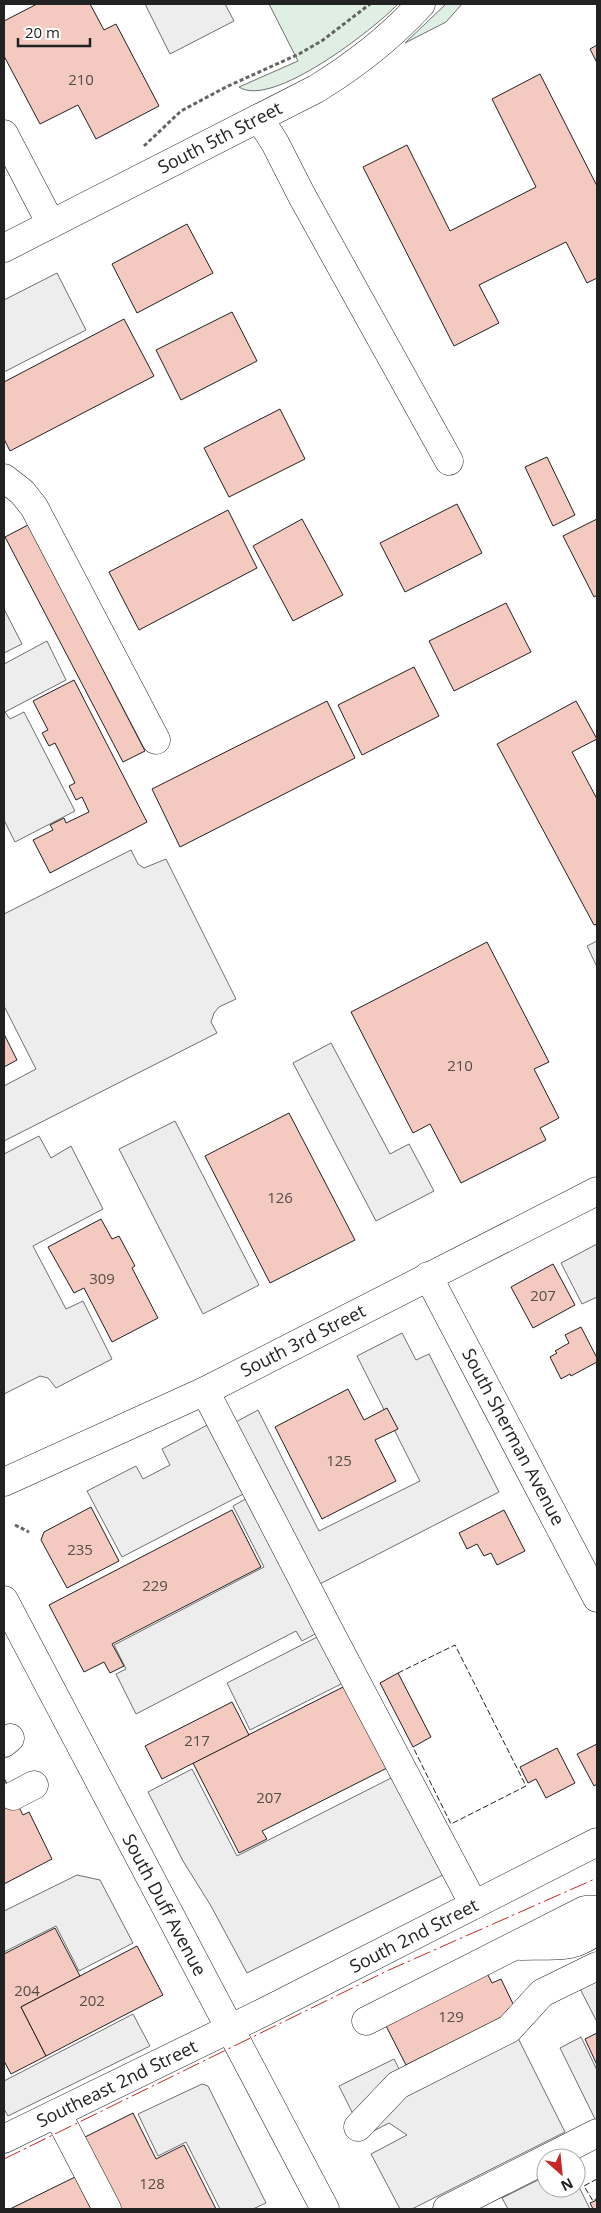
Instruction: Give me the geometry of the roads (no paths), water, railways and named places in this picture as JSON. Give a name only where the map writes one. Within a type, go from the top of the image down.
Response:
[{"type":"street","name":"South 5th Street","points":[[4,248],[259,118],[346,71],[376,48],[421,4]]},
{"type":"street","points":[[259,118],[275,143],[302,196],[449,461]]},
{"type":"street","points":[[4,134],[51,224]]},
{"type":"street","points":[[4,478],[22,492],[34,507],[156,740]]},
{"type":"street","name":"South 3rd Street","points":[[4,1482],[205,1391],[597,1191]]},
{"type":"street","name":"South Sherman Avenue","points":[[428,1276],[597,1598]]},
{"type":"street","points":[[205,1391],[332,1638],[474,1905]]},
{"type":"street","name":"South Duff Avenue","points":[[4,1600],[325,2209]]},
{"type":"street","name":"South 2nd Street","points":[[230,2029],[597,1842]]},
{"type":"street","points":[[366,2022],[585,1910],[597,1910]]},
{"type":"street","points":[[514,1946],[568,1946],[584,1941],[597,1930]]},
{"type":"street","points":[[358,2127],[398,2085],[510,2030],[542,1993],[597,1966]]},
{"type":"street","name":"Southeast 2nd Street","points":[[4,2139],[230,2029]]},
{"type":"street","points":[[57,2113],[107,2209]]},
{"type":"street","points":[[567,2148],[597,2133]]},
{"type":"street","points":[[446,2209],[536,2164]]}]
